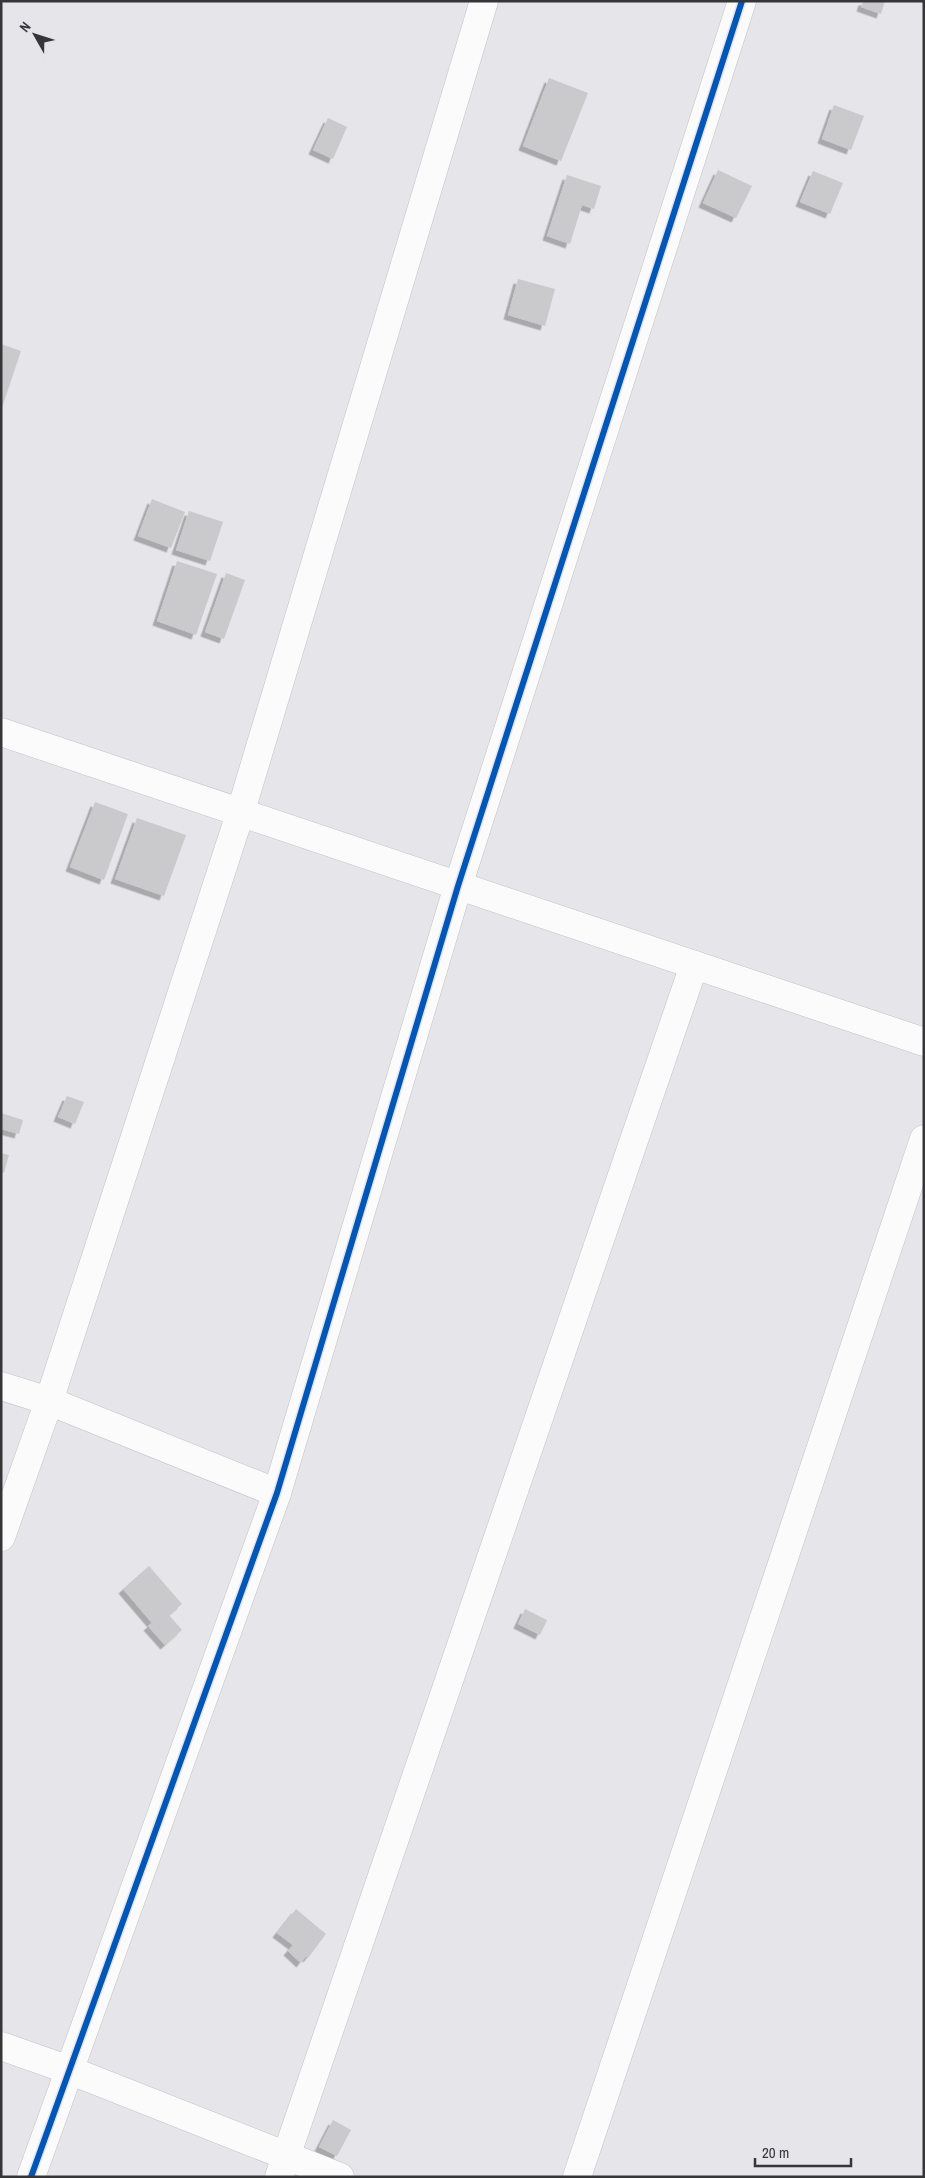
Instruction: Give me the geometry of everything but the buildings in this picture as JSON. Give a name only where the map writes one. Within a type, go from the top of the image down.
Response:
[{"type":"street","points":[[1,1537],[49,1401],[240,814],[484,1]]},
{"type":"street","points":[[31,2177],[277,1493],[458,886],[742,1]]},
{"type":"street","points":[[3,739],[240,814],[924,1042]]},
{"type":"street","points":[[282,2166],[694,965]]},
{"type":"street","points":[[577,2177],[924,1139]]},
{"type":"street","points":[[1,1386],[49,1401],[277,1493]]},
{"type":"street","points":[[1,2046],[69,2070],[282,2166],[340,2177]]},
{"type":"cycle path","points":[[31,2177],[277,1493],[458,886],[742,1]]}]
